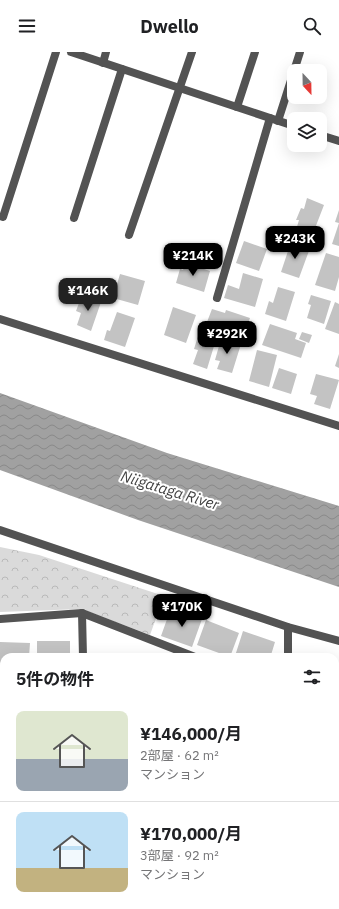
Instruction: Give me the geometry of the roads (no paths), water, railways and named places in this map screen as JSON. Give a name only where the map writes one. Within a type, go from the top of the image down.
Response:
[{"type":"street","points":[[3,217],[56,52]]},
{"type":"street","points":[[71,52],[287,124]]},
{"type":"street","points":[[102,63],[106,52]]},
{"type":"street","points":[[129,235],[192,52]]},
{"type":"street","points":[[237,107],[255,52]]},
{"type":"street","points":[[217,298],[274,119],[300,52]]},
{"type":"street","points":[[74,218],[122,69]]},
{"type":"street","points":[[327,137],[339,141]]},
{"type":"street","points":[[0,319],[339,426]]},
{"type":"street","points":[[0,530],[288,627],[339,641]]},
{"type":"street","points":[[82,613],[82,653]]},
{"type":"street","points":[[0,619],[82,613],[176,653]]},
{"type":"street","points":[[288,627],[288,653]]},
{"type":"water","name":"Niigataga River","points":[[0,393],[167,453],[339,506],[339,587],[138,520],[0,470]]}]
